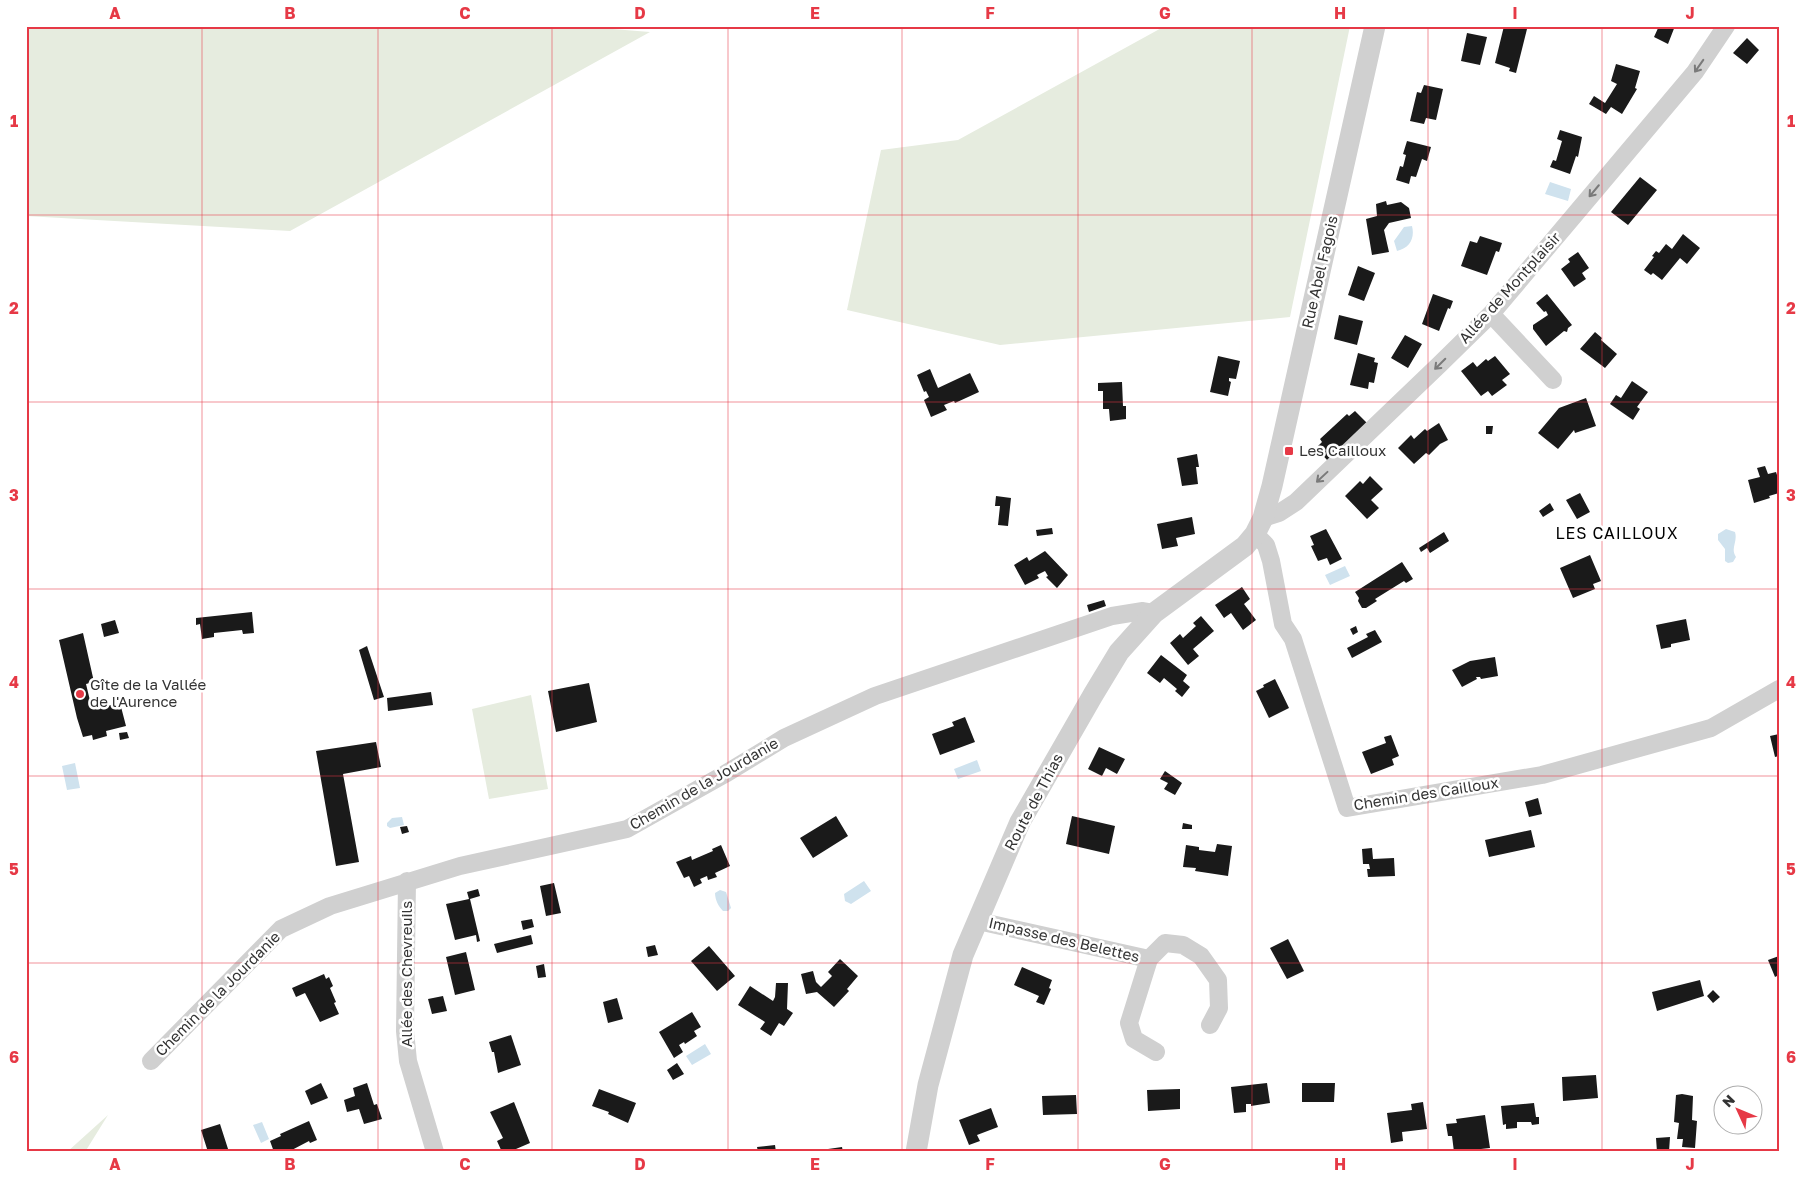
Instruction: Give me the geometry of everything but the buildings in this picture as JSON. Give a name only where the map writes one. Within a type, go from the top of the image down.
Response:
[{"type":"street","name":"Rue Abel Fagois","points":[[1259,526],[1282,444],[1375,26]]},
{"type":"street","name":"Allée de Montplaisir","points":[[1259,526],[1296,502],[1490,314],[1695,72],[1726,26]]},
{"type":"street","points":[[1490,314],[1553,380]]},
{"type":"street","name":"Route de Thias","points":[[916,1152],[933,1066],[963,955],[1020,822],[1119,652],[1154,613],[1181,591],[1238,551],[1259,526]]},
{"type":"street","name":"Chemin des Cailloux","points":[[1259,526],[1271,561],[1283,624],[1293,640],[1347,808],[1542,775],[1711,728],[1779,689]]},
{"type":"street","name":"Chemin de la Jourdanie","points":[[151,1061],[281,929],[330,906],[460,866],[627,829],[725,774],[784,738],[875,696],[1112,616],[1143,610],[1154,613]]},
{"type":"street","name":"Allée des Chevreuils","points":[[407,882],[405,1031],[408,1061],[435,1152]]},
{"type":"street","name":"Impasse des Belettes","points":[[978,921],[1150,959]]},
{"type":"street","name":"Impasse des Belettes","points":[[1156,1052],[1134,1039],[1129,1022],[1150,959],[1165,943],[1183,945],[1201,956],[1218,980],[1219,1008],[1210,1025]]},
{"type":"shaded area","points":[[26,26],[575,26],[650,32],[290,231],[26,216]]},
{"type":"shaded area","points":[[1165,26],[1350,26],[1290,317],[1000,345],[847,310],[881,150],[958,140]]},
{"type":"shaded area","points":[[531,695],[548,789],[489,799],[472,709]]},
{"type":"shaded area","points":[[108,1115],[85,1152],[67,1152]]},
{"type":"water","points":[[1550,182],[1571,189],[1568,201],[1545,194]]},
{"type":"water","points":[[1412,226],[1413,235],[1410,242],[1405,248],[1397,251],[1394,241],[1404,227]]},
{"type":"water","points":[[1726,529],[1735,532],[1736,536],[1734,554],[1736,557],[1733,562],[1728,563],[1725,561],[1725,549],[1718,540],[1718,534]]},
{"type":"water","points":[[1345,566],[1350,576],[1330,585],[1325,575]]},
{"type":"water","points":[[977,760],[981,771],[958,779],[954,769]]},
{"type":"water","points":[[75,763],[80,788],[67,790],[62,766]]},
{"type":"water","points":[[402,817],[404,825],[390,828],[387,826],[387,823],[392,818]]},
{"type":"water","points":[[864,881],[871,891],[851,904],[845,901],[844,894]]},
{"type":"water","points":[[720,890],[726,892],[731,908],[728,911],[723,911],[716,901],[715,893]]},
{"type":"water","points":[[705,1044],[711,1054],[692,1065],[686,1056]]},
{"type":"water","points":[[262,1122],[269,1139],[261,1143],[253,1125]]},
{"type":"place","name":"Les Cailloux","points":[[1289,451]]},
{"type":"place","name":"Gîte de la Vallée de l'Aurence","points":[[80,694]]},
{"type":"district","name":"LES CAILLOUX","points":[[1617,533]]}]
